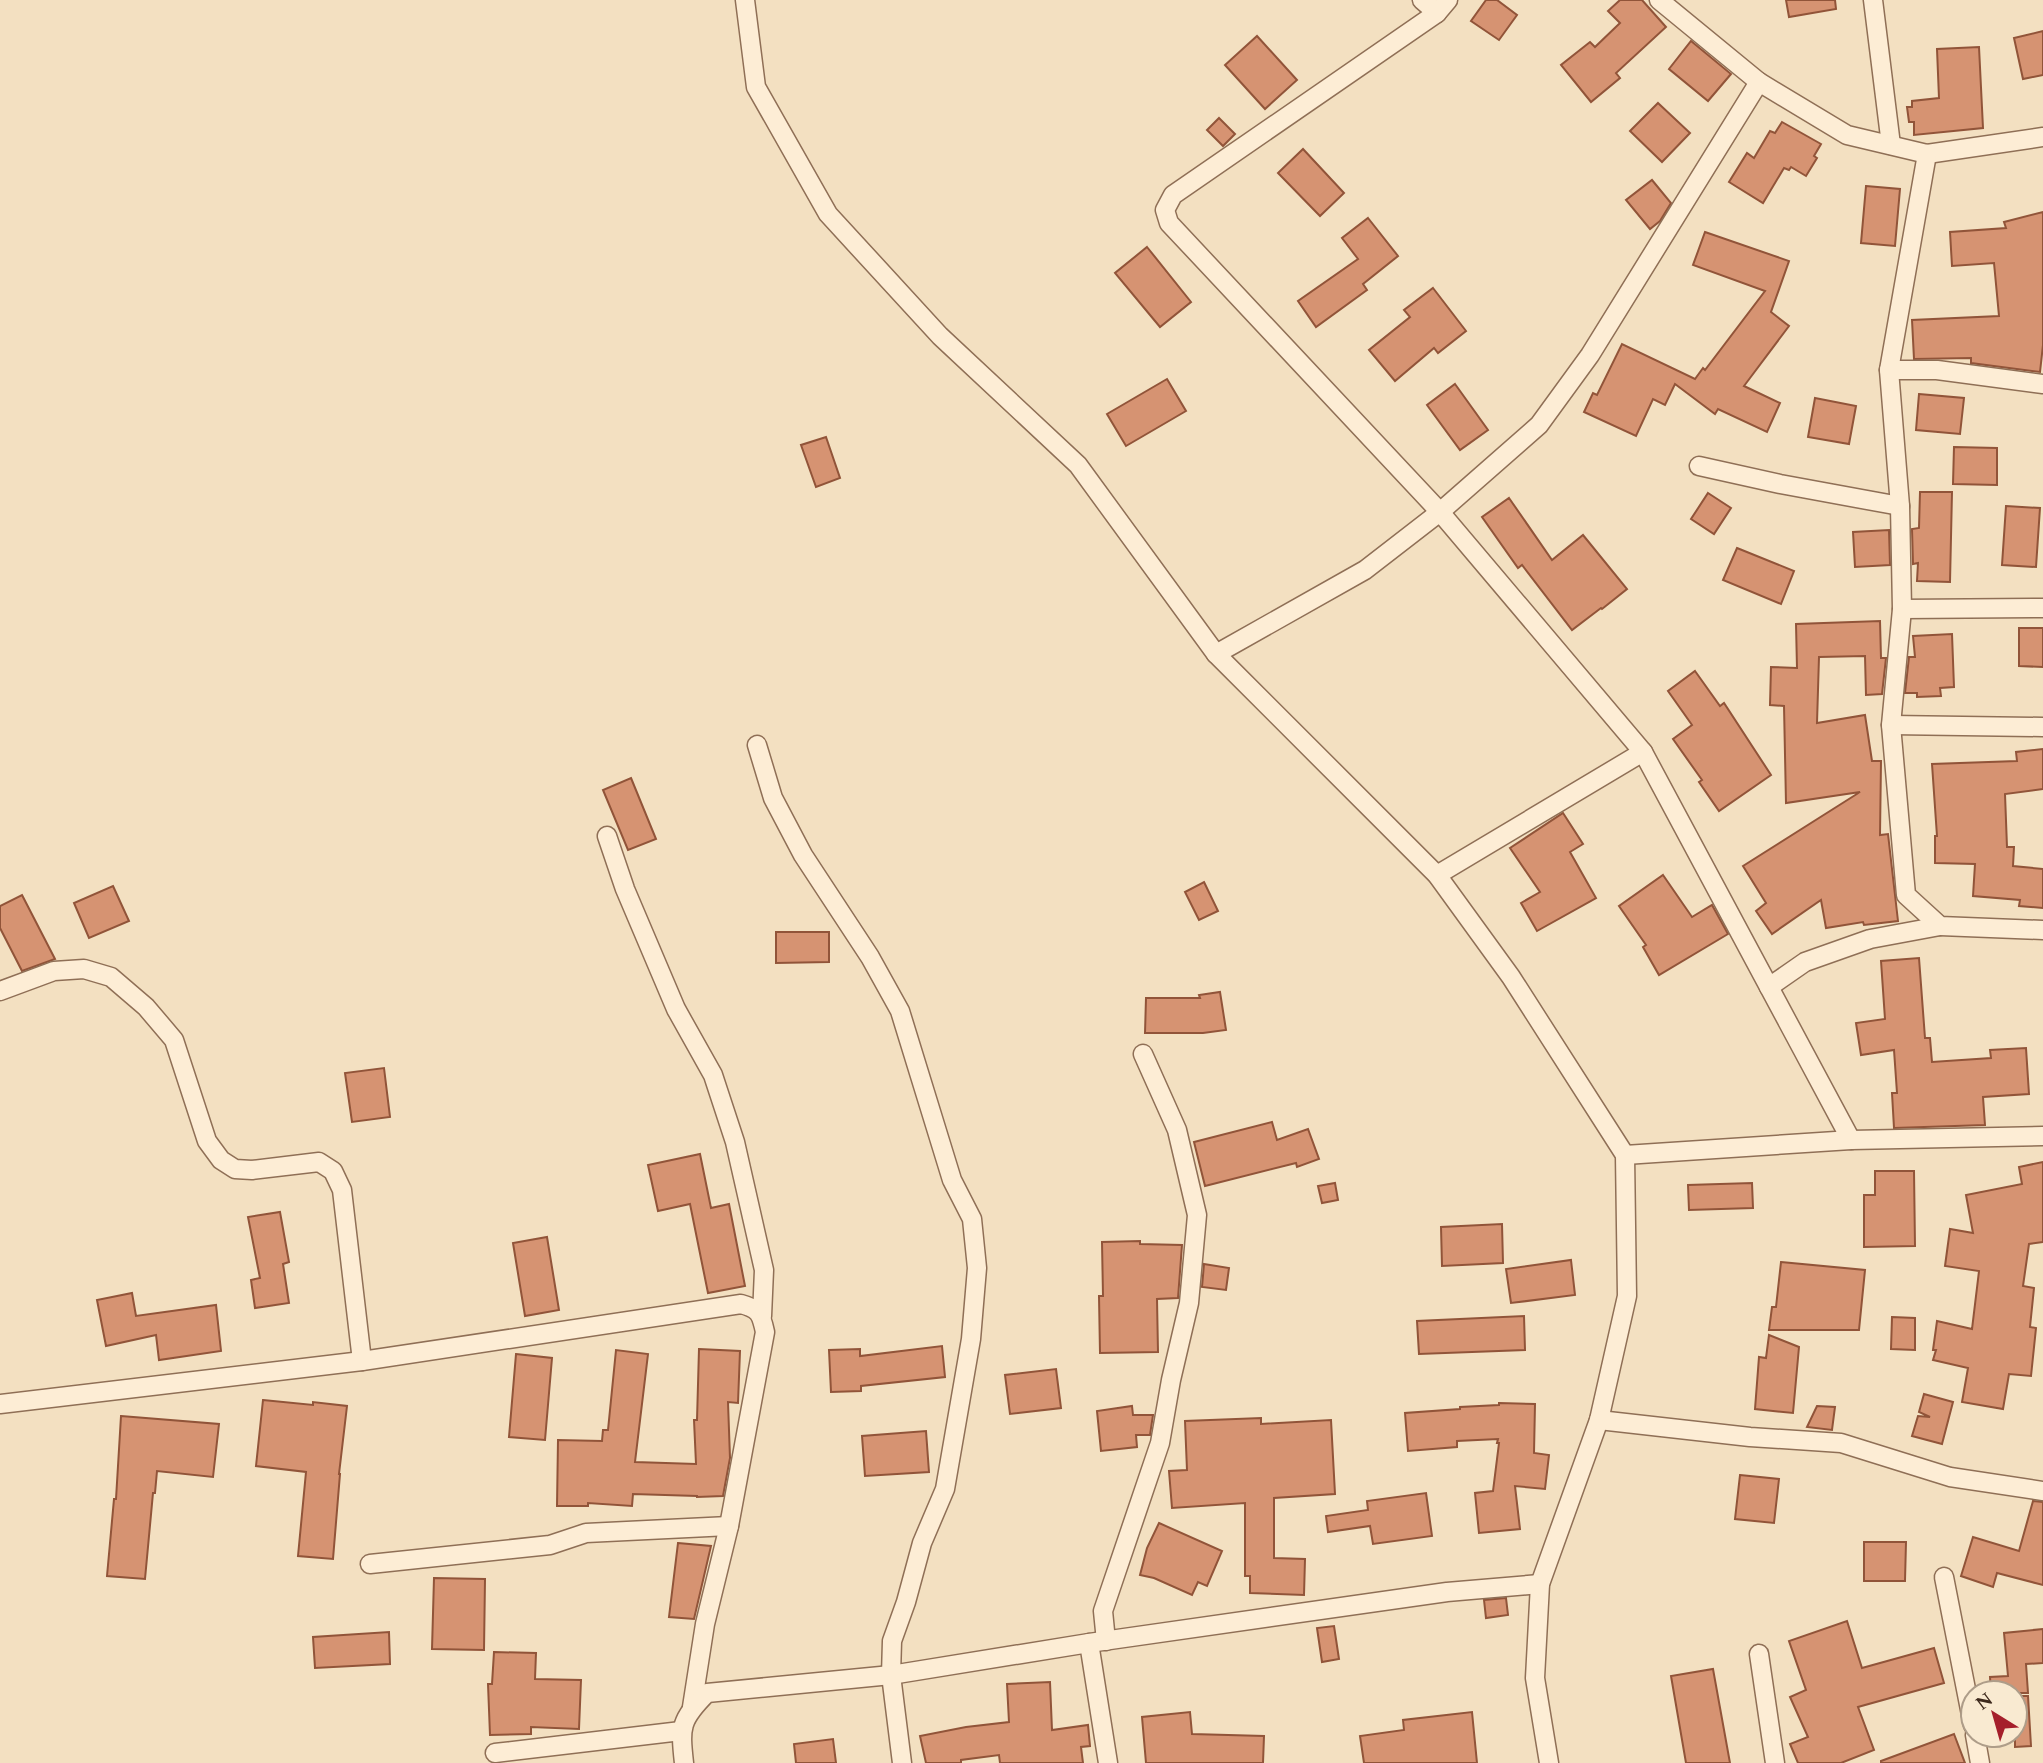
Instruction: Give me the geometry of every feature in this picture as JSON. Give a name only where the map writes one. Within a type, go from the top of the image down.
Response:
[{"type":"street","points":[[745,0],[756,88],[828,214],[940,336],[1077,466],[1216,654],[1437,875],[1511,977],[1625,1155],[1627,1296],[1599,1420],[1540,1584],[1535,1678],[1549,1763]]},
{"type":"street","points":[[1422,0],[1443,6]]},
{"type":"street","points":[[1659,0],[1759,82],[1847,135],[1927,154],[2043,137]]},
{"type":"street","points":[[1873,0],[1891,145]]},
{"type":"street","points":[[1443,6],[1173,195],[1165,210],[1169,223],[1440,512],[1643,752],[1851,1140]]},
{"type":"street","points":[[1216,654],[1365,570],[1440,512],[1539,425],[1590,355],[1759,82]]},
{"type":"street","points":[[1927,154],[1889,370],[1900,506],[1902,609],[1891,725],[1906,895],[1940,926]]},
{"type":"street","points":[[1889,370],[1937,370],[2043,384]]},
{"type":"street","points":[[1699,466],[1900,506]]},
{"type":"street","points":[[1902,609],[2043,608]]},
{"type":"street","points":[[1891,725],[2043,727]]},
{"type":"street","points":[[757,745],[773,798],[803,855],[870,957],[900,1011],[952,1180],[972,1219],[977,1268],[971,1339],[946,1489],[922,1543],[892,1641],[891,1675],[902,1763]]},
{"type":"street","points":[[1437,875],[1643,752]]},
{"type":"street","points":[[607,836],[625,889],[676,1009],[713,1075],[735,1142],[764,1270],[762,1316],[765,1332],[729,1526],[705,1624],[692,1707],[681,1731],[684,1763]]},
{"type":"street","points":[[1769,986],[1805,962],[1870,939],[1940,926],[2043,930]]},
{"type":"street","points":[[0,990],[54,971],[84,970],[111,976],[146,1007],[174,1040],[207,1141],[221,1160],[235,1169],[252,1170],[319,1163],[333,1171],[342,1190],[362,1361]]},
{"type":"street","points":[[1108,1763],[1098,1642],[1103,1611],[1160,1443],[1189,1303],[1197,1215],[1177,1130],[1143,1054]]},
{"type":"street","points":[[1625,1155],[1851,1140],[2043,1136]]},
{"type":"street","points":[[0,1404],[362,1361],[741,1304],[753,1307],[762,1316]]},
{"type":"street","points":[[1599,1420],[1750,1437],[1842,1443],[1950,1477],[2043,1491]]},
{"type":"street","points":[[370,1564],[550,1545],[586,1533],[729,1526]]},
{"type":"street","points":[[1944,1577],[1964,1679]]},
{"type":"street","points":[[692,1707],[707,1693],[891,1675],[1447,1592],[1540,1584]]},
{"type":"street","points":[[1759,1654],[1775,1763]]},
{"type":"street","points":[[495,1753],[681,1731]]},
{"type":"building","points":[[1486,0],[1497,0],[1517,15],[1499,40],[1471,21]]},
{"type":"building","points":[[1620,0],[1642,0],[1666,27],[1616,73],[1620,78],[1591,102],[1561,65],[1590,42],[1595,47],[1620,23],[1608,11]]},
{"type":"building","points":[[1786,0],[1835,0],[1836,9],[1789,17]]},
{"type":"building","points":[[2043,31],[2043,75],[2023,79],[2014,38]]},
{"type":"building","points":[[1257,36],[1297,80],[1265,109],[1225,65]]},
{"type":"building","points":[[1691,41],[1731,74],[1708,101],[1669,69]]},
{"type":"building","points":[[1979,47],[1983,128],[1914,135],[1914,122],[1909,122],[1907,107],[1912,107],[1912,101],[1939,98],[1937,49]]},
{"type":"building","points":[[1658,103],[1690,133],[1662,162],[1630,131]]},
{"type":"building","points":[[1219,118],[1235,134],[1223,146],[1207,130]]},
{"type":"building","points":[[1782,122],[1821,144],[1814,156],[1817,158],[1806,176],[1791,167],[1789,170],[1784,168],[1763,203],[1729,182],[1747,153],[1754,158],[1770,131],[1775,133]]},
{"type":"building","points":[[1303,149],[1344,193],[1320,216],[1278,173]]},
{"type":"building","points":[[1652,180],[1671,203],[1660,221],[1650,229],[1626,200]]},
{"type":"building","points":[[1866,186],[1900,189],[1895,246],[1861,243]]},
{"type":"building","points":[[2043,212],[2043,345],[2040,372],[1971,363],[1971,358],[1914,359],[1912,320],[1999,316],[1994,263],[1952,266],[1950,232],[2006,228],[2004,222]]},
{"type":"building","points":[[1368,218],[1398,256],[1363,284],[1367,290],[1316,327],[1298,301],[1358,259],[1342,238]]},
{"type":"building","points":[[1705,232],[1789,261],[1771,312],[1789,326],[1744,386],[1780,403],[1767,432],[1718,409],[1715,414],[1675,384],[1665,405],[1653,399],[1636,436],[1584,412],[1593,393],[1597,395],[1622,344],[1695,379],[1703,368],[1705,370],[1765,291],[1693,265]]},
{"type":"building","points":[[1147,247],[1191,302],[1160,327],[1115,273]]},
{"type":"building","points":[[1433,288],[1466,331],[1438,353],[1434,348],[1395,381],[1369,350],[1410,317],[1404,310]]},
{"type":"building","points":[[1167,379],[1186,411],[1126,446],[1107,414]]},
{"type":"building","points":[[1455,384],[1488,430],[1460,450],[1427,405]]},
{"type":"building","points":[[1919,394],[1964,398],[1960,434],[1916,430]]},
{"type":"building","points":[[1815,398],[1856,406],[1849,444],[1808,437]]},
{"type":"building","points":[[826,437],[840,478],[816,487],[801,445]]},
{"type":"building","points":[[1954,447],[1997,448],[1997,485],[1953,484]]},
{"type":"building","points":[[1920,492],[1952,492],[1950,582],[1917,581],[1918,563],[1913,564],[1912,529],[1919,528]]},
{"type":"building","points":[[1708,493],[1731,508],[1714,534],[1691,519]]},
{"type":"building","points":[[1509,498],[1552,560],[1583,535],[1627,589],[1572,630],[1522,565],[1518,568],[1482,517]]},
{"type":"building","points":[[2006,506],[2040,508],[2036,567],[2002,565]]},
{"type":"building","points":[[1889,530],[1890,565],[1855,567],[1853,532]]},
{"type":"building","points":[[1737,548],[1794,571],[1781,604],[1723,580]]},
{"type":"building","points":[[1880,621],[1881,658],[1886,658],[1882,694],[1866,695],[1865,656],[1819,657],[1817,723],[1865,715],[1872,761],[1881,761],[1880,835],[1888,834],[1898,921],[1864,925],[1863,922],[1826,928],[1821,900],[1772,934],[1756,911],[1766,903],[1743,866],[1860,792],[1786,803],[1784,706],[1770,705],[1771,667],[1797,668],[1796,624]]},
{"type":"building","points":[[2019,628],[2043,628],[2043,667],[2019,666]]},
{"type":"building","points":[[1952,634],[1954,687],[1940,688],[1941,696],[1917,697],[1917,693],[1905,693],[1909,657],[1915,657],[1913,636]]},
{"type":"building","points":[[1695,671],[1720,706],[1724,703],[1771,775],[1719,811],[1699,782],[1702,780],[1673,739],[1692,725],[1668,691]]},
{"type":"building","points":[[2043,749],[2043,789],[2005,794],[2007,847],[2014,847],[2013,866],[2043,869],[2043,908],[2019,906],[2020,900],[1973,896],[1975,864],[1935,863],[1937,836],[1932,764],[2017,761],[2016,752]]},
{"type":"building","points":[[631,778],[656,839],[628,850],[603,790]]},
{"type":"building","points":[[1563,813],[1583,844],[1570,852],[1596,898],[1537,931],[1521,903],[1540,892],[1510,848]]},
{"type":"building","points":[[1663,875],[1692,917],[1712,905],[1728,934],[1659,975],[1643,947],[1646,945],[1619,906]]},
{"type":"building","points":[[1204,882],[1218,911],[1199,920],[1185,892]]},
{"type":"building","points":[[113,886],[129,921],[89,938],[74,903]]},
{"type":"building","points":[[22,895],[55,959],[22,971],[0,928],[0,906]]},
{"type":"building","points":[[776,932],[829,932],[829,962],[776,963]]},
{"type":"building","points":[[1919,958],[1925,1038],[1930,1038],[1932,1062],[1991,1058],[1990,1050],[2026,1048],[2029,1094],[1983,1097],[1985,1125],[1894,1128],[1892,1093],[1897,1093],[1894,1050],[1861,1055],[1856,1023],[1885,1019],[1881,961]]},
{"type":"building","points":[[1220,992],[1226,1030],[1203,1033],[1145,1033],[1146,998],[1200,998],[1199,995]]},
{"type":"building","points":[[384,1068],[390,1117],[352,1122],[345,1073]]},
{"type":"building","points":[[1272,1122],[1277,1140],[1308,1129],[1319,1159],[1297,1167],[1296,1163],[1205,1186],[1194,1142]]},
{"type":"building","points":[[700,1154],[711,1208],[729,1204],[745,1286],[708,1293],[690,1204],[658,1211],[648,1165]]},
{"type":"building","points":[[2043,1162],[2043,1242],[2029,1244],[2023,1286],[2034,1288],[2030,1327],[2036,1328],[2031,1376],[2009,1374],[2003,1409],[1962,1402],[1968,1368],[1933,1360],[1936,1350],[1933,1350],[1937,1321],[1972,1329],[1979,1271],[1945,1266],[1950,1229],[1973,1233],[1966,1195],[2022,1184],[2019,1167]]},
{"type":"building","points":[[1875,1171],[1914,1171],[1915,1246],[1864,1247],[1864,1195],[1875,1195]]},
{"type":"building","points":[[1335,1183],[1338,1200],[1322,1203],[1318,1186]]},
{"type":"building","points":[[1752,1183],[1753,1208],[1689,1210],[1688,1185]]},
{"type":"building","points":[[280,1212],[289,1262],[283,1264],[289,1303],[255,1308],[251,1280],[260,1278],[248,1217]]},
{"type":"building","points":[[1502,1224],[1503,1263],[1442,1266],[1441,1227]]},
{"type":"building","points":[[547,1237],[559,1310],[525,1316],[513,1243]]},
{"type":"building","points":[[1140,1241],[1140,1244],[1182,1245],[1178,1298],[1157,1299],[1158,1352],[1100,1353],[1102,1242]]},
{"type":"building","points":[[1571,1260],[1575,1295],[1511,1303],[1506,1269]]},
{"type":"building","points":[[1781,1262],[1865,1270],[1859,1330],[1769,1330],[1772,1307],[1776,1307]]},
{"type":"building","points":[[1204,1264],[1229,1268],[1226,1290],[1202,1287]]},
{"type":"building","points":[[132,1293],[136,1316],[216,1305],[221,1351],[159,1360],[156,1335],[106,1346],[97,1300]]},
{"type":"building","points":[[1524,1316],[1525,1350],[1419,1354],[1417,1321]]},
{"type":"building","points":[[1892,1317],[1915,1318],[1915,1350],[1891,1349]]},
{"type":"building","points":[[1769,1335],[1799,1347],[1793,1413],[1755,1409],[1759,1357],[1766,1358]]},
{"type":"building","points":[[942,1346],[945,1377],[861,1386],[861,1391],[831,1392],[829,1350],[860,1349],[860,1356]]},
{"type":"building","points":[[699,1349],[740,1351],[738,1403],[728,1402],[730,1458],[723,1496],[633,1494],[632,1506],[588,1503],[588,1506],[557,1506],[558,1440],[602,1441],[603,1430],[608,1430],[616,1350],[648,1354],[635,1462],[696,1464],[694,1420],[697,1420]]},
{"type":"building","points":[[516,1354],[552,1358],[545,1440],[509,1437]]},
{"type":"building","points":[[1056,1369],[1061,1408],[1010,1414],[1005,1375]]},
{"type":"building","points":[[1924,1394],[1953,1402],[1942,1444],[1912,1436],[1918,1416],[1930,1417],[1919,1412]]},
{"type":"building","points":[[263,1400],[347,1406],[333,1559],[298,1556],[306,1472],[256,1466]]},
{"type":"building","points":[[1499,1403],[1535,1404],[1534,1453],[1549,1455],[1545,1489],[1515,1486],[1520,1529],[1479,1533],[1475,1493],[1493,1491],[1498,1439],[1457,1441],[1457,1447],[1408,1451],[1405,1413]]},
{"type":"building","points":[[1132,1406],[1133,1415],[1153,1415],[1150,1435],[1136,1435],[1137,1447],[1101,1451],[1097,1411]]},
{"type":"building","points":[[1817,1406],[1835,1407],[1832,1430],[1807,1427]]},
{"type":"building","points":[[121,1416],[219,1424],[213,1477],[157,1471],[145,1579],[107,1576],[116,1499]]},
{"type":"building","points":[[1261,1418],[1261,1424],[1331,1420],[1335,1494],[1274,1498],[1274,1558],[1305,1559],[1304,1595],[1250,1593],[1250,1576],[1245,1576],[1245,1503],[1172,1508],[1169,1471],[1187,1470],[1185,1421]]},
{"type":"building","points":[[926,1431],[929,1472],[865,1476],[862,1436]]},
{"type":"building","points":[[1740,1475],[1779,1479],[1774,1523],[1735,1519]]},
{"type":"building","points":[[1426,1493],[1432,1536],[1373,1544],[1370,1526],[1328,1532],[1326,1516],[1368,1510],[1367,1501]]},
{"type":"building","points":[[2033,1501],[2043,1502],[2043,1585],[1997,1573],[1993,1587],[1961,1576],[1973,1537],[2019,1551]]},
{"type":"building","points":[[1159,1523],[1222,1551],[1207,1586],[1198,1582],[1192,1595],[1154,1578],[1140,1575],[1147,1548]]},
{"type":"building","points":[[1864,1542],[1906,1542],[1905,1581],[1864,1581]]},
{"type":"building","points":[[678,1543],[711,1546],[694,1619],[669,1617]]},
{"type":"building","points":[[434,1578],[485,1579],[484,1650],[432,1649]]},
{"type":"building","points":[[1506,1598],[1508,1615],[1486,1618],[1484,1600]]},
{"type":"building","points":[[1847,1621],[1862,1668],[1934,1648],[1944,1683],[1858,1707],[1874,1750],[1841,1763],[1798,1763],[1790,1744],[1808,1737],[1790,1697],[1806,1690],[1789,1641]]},
{"type":"building","points":[[1334,1626],[1339,1659],[1322,1662],[1317,1628]]},
{"type":"building","points":[[2043,1629],[2043,1663],[2026,1664],[2027,1679],[1990,1679],[2008,1676],[2004,1633]]},
{"type":"building","points":[[389,1632],[390,1664],[315,1668],[313,1637]]},
{"type":"building","points":[[494,1652],[536,1653],[535,1679],[581,1680],[579,1729],[531,1727],[531,1734],[490,1735],[488,1684],[492,1684]]},
{"type":"building","points":[[1713,1669],[1730,1763],[1686,1763],[1671,1676]]},
{"type":"building","points":[[1050,1682],[1052,1730],[1088,1725],[1090,1746],[1081,1747],[1083,1763],[1000,1763],[999,1755],[961,1760],[961,1763],[926,1763],[920,1736],[1009,1722],[1007,1684]]},
{"type":"building","points":[[1190,1712],[1192,1734],[1264,1736],[1263,1763],[1146,1763],[1142,1717]]},
{"type":"building","points":[[1472,1712],[1477,1763],[1364,1763],[1360,1736],[1404,1730],[1403,1720]]},
{"type":"building","points":[[2029,1713],[2031,1746],[2029,1746]]},
{"type":"building","points":[[1954,1734],[1965,1763],[1881,1763]]},
{"type":"building","points":[[833,1739],[836,1763],[796,1763],[794,1744]]}]
